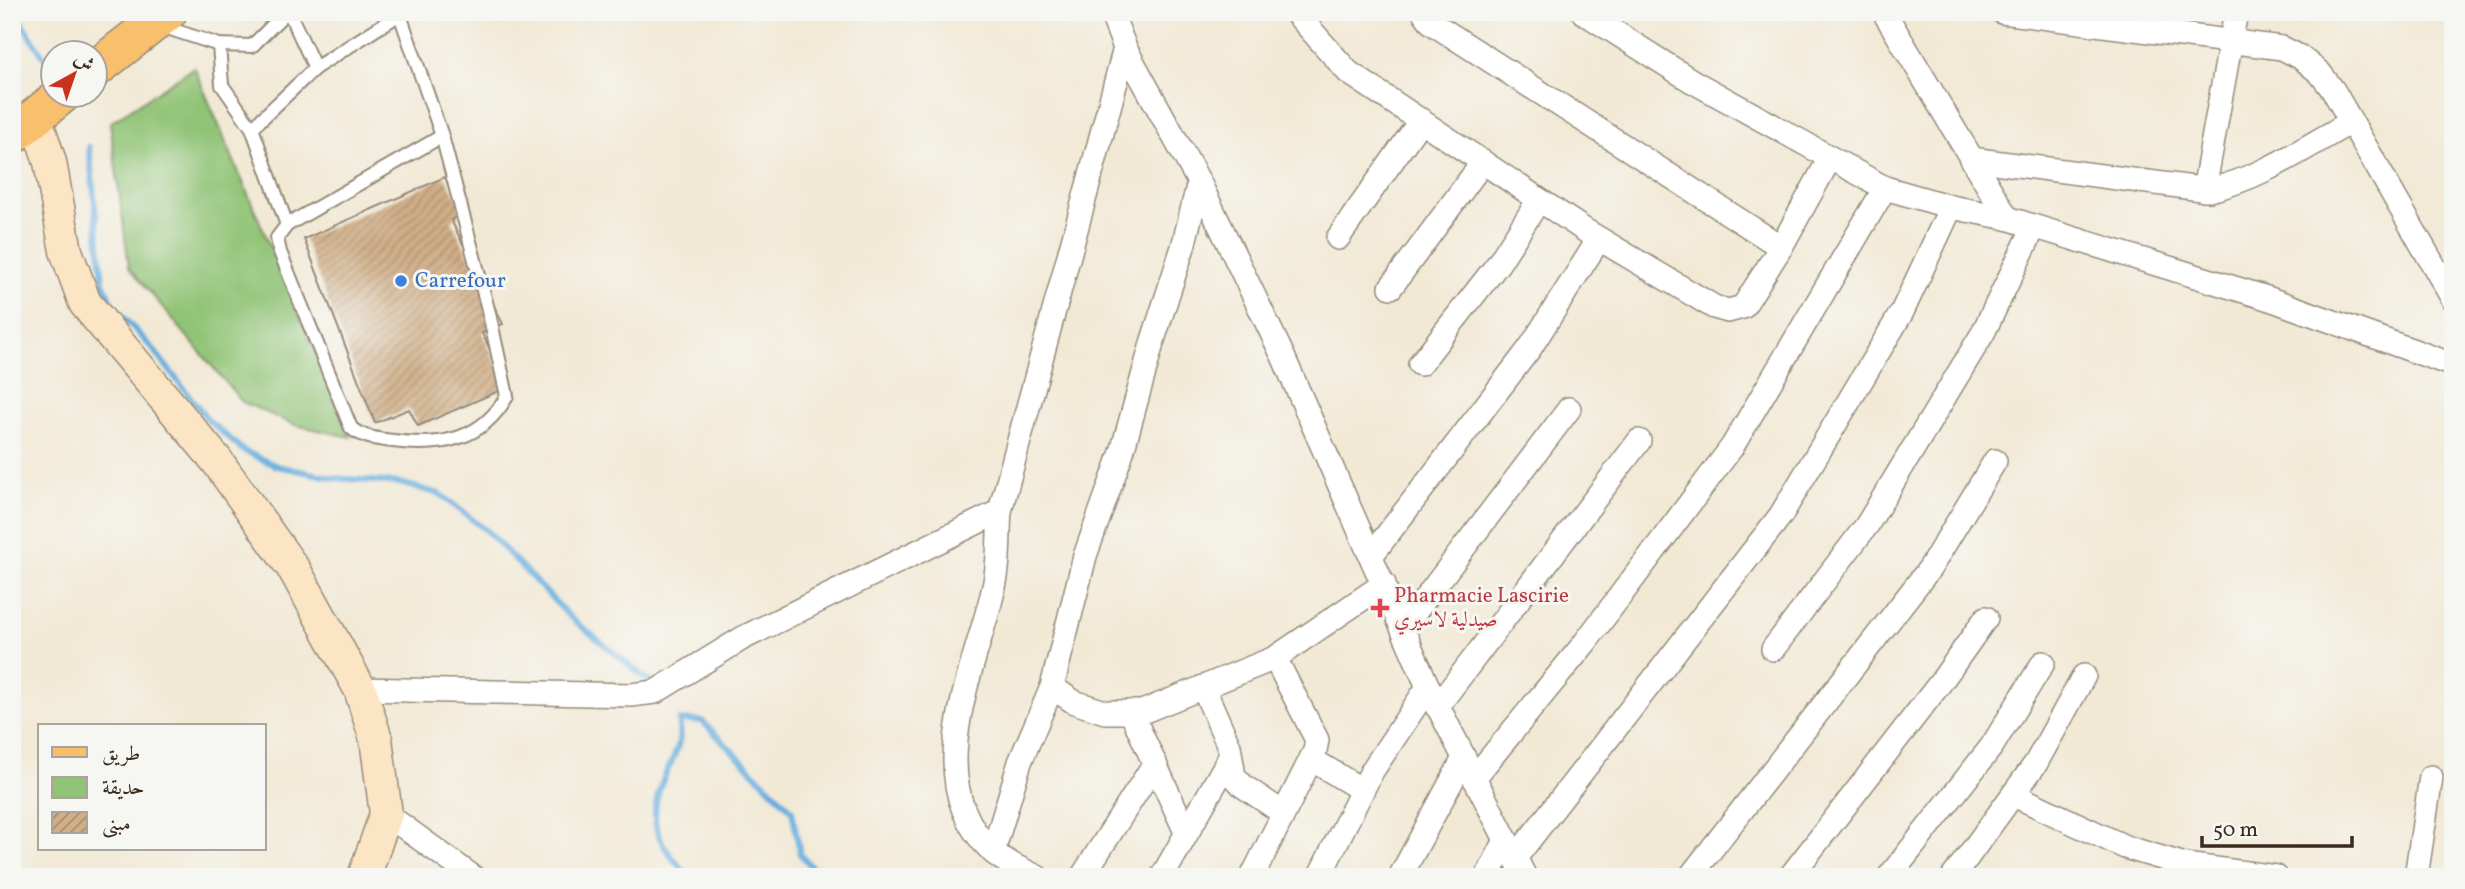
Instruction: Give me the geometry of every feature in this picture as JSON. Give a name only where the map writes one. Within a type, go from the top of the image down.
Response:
[{"type":"main road","points":[[108,59],[161,18]]},
{"type":"street","points":[[1111,12],[1125,48],[1199,182],[1282,354],[1432,697],[1516,858]]},
{"type":"street","points":[[1295,12],[1348,72],[1599,239],[1714,307],[1728,311],[1743,307],[1781,247],[1830,158]]},
{"type":"street","points":[[1424,12],[1432,23],[1781,247]]},
{"type":"street","points":[[1583,12],[1692,81],[1885,188],[1951,207],[2007,218],[2270,299],[2453,365]]},
{"type":"street","points":[[1884,12],[2007,218]]},
{"type":"street","points":[[2002,12],[2230,40],[2282,48],[2300,57],[2320,73],[2446,270],[2453,299]]},
{"type":"street","points":[[2204,190],[2236,12]]},
{"type":"street","points":[[1037,877],[993,852],[968,824],[956,782],[955,729],[994,587],[1000,511],[1125,48]]},
{"type":"street","points":[[37,116],[50,162],[66,251],[85,303],[218,461],[295,571],[360,689],[376,739],[386,814],[364,877]]},
{"type":"street","points":[[1338,238],[1421,120]]},
{"type":"street","points":[[1971,159],[2204,190],[2231,185],[2256,174],[2351,122]]},
{"type":"street","points":[[1391,287],[1483,162]]},
{"type":"street","points":[[993,852],[1024,751],[1052,687],[1085,556],[1122,452],[1183,247],[1199,182]]},
{"type":"street","points":[[1400,877],[1468,769],[1584,644],[1732,447],[1885,188]]},
{"type":"street","points":[[1420,364],[1498,264],[1539,200]]},
{"type":"street","points":[[1487,877],[1516,858],[1781,515],[1896,322],[1951,207]]},
{"type":"street","points":[[1773,649],[1867,525],[1983,333],[2034,227]]},
{"type":"street","points":[[1370,556],[1530,348],[1599,239]]},
{"type":"street","points":[[1404,628],[1569,409]]},
{"type":"street","points":[[1319,877],[1362,790],[1432,697],[1639,441]]},
{"type":"street","points":[[1690,877],[1930,568],[1995,461]]},
{"type":"street","points":[[360,689],[631,695],[656,692],[743,638],[1000,511]]},
{"type":"street","points":[[1052,687],[1074,702],[1105,712],[1142,712],[1275,658],[1384,584]]},
{"type":"street","points":[[1790,877],[1941,682],[1986,618]]},
{"type":"street","points":[[1252,877],[1311,759],[1317,740],[1275,658]]},
{"type":"street","points":[[1889,877],[1992,746],[2043,663]]},
{"type":"street","points":[[1953,877],[2036,763],[2084,676]]},
{"type":"street","points":[[1203,687],[1221,724],[1234,776],[1243,786],[1283,813]]},
{"type":"street","points":[[1131,712],[1186,832]]},
{"type":"street","points":[[1162,877],[1230,757]]},
{"type":"street","points":[[1311,759],[1362,790]]},
{"type":"street","points":[[1082,877],[1155,763]]},
{"type":"street","points":[[2416,877],[2431,777]]},
{"type":"street","points":[[2014,795],[2125,846],[2185,864],[2276,877]]},
{"type":"street","points":[[386,814],[472,877]]},
{"type":"lane","points":[[161,18],[219,46],[253,46],[288,12],[315,68]]},
{"type":"lane","points":[[252,128],[315,68],[399,13],[442,136],[489,313],[507,396],[494,415],[475,432],[429,445],[370,438],[351,428],[280,252],[278,235],[286,225],[442,136]]},
{"type":"lane","points":[[219,46],[222,85],[252,128],[286,225]]},
{"type":"green space","points":[[194,67],[351,437],[295,425],[242,402],[129,267],[110,123]]},
{"type":"building","name":"Carrefour","points":[[445,177],[465,211],[451,220],[503,324],[482,333],[508,387],[418,426],[409,409],[375,423],[304,239]]},
{"type":"waterway","points":[[15,12],[38,48]]},
{"type":"waterway","points":[[89,147],[103,282],[114,307],[153,349],[209,421],[244,451],[277,466],[334,478],[400,483],[440,494],[487,531],[571,618],[654,685]]},
{"type":"waterway","points":[[690,877],[661,841],[655,816],[660,788],[678,746],[679,720],[702,721],[792,810],[800,854],[816,872],[827,877]]},
{"type":"place","name":"Carrefour","points":[[401,281]]},
{"type":"place","name":"Pharmacie Lascirie صيدلية لاسيري","points":[[1380,608]]}]
